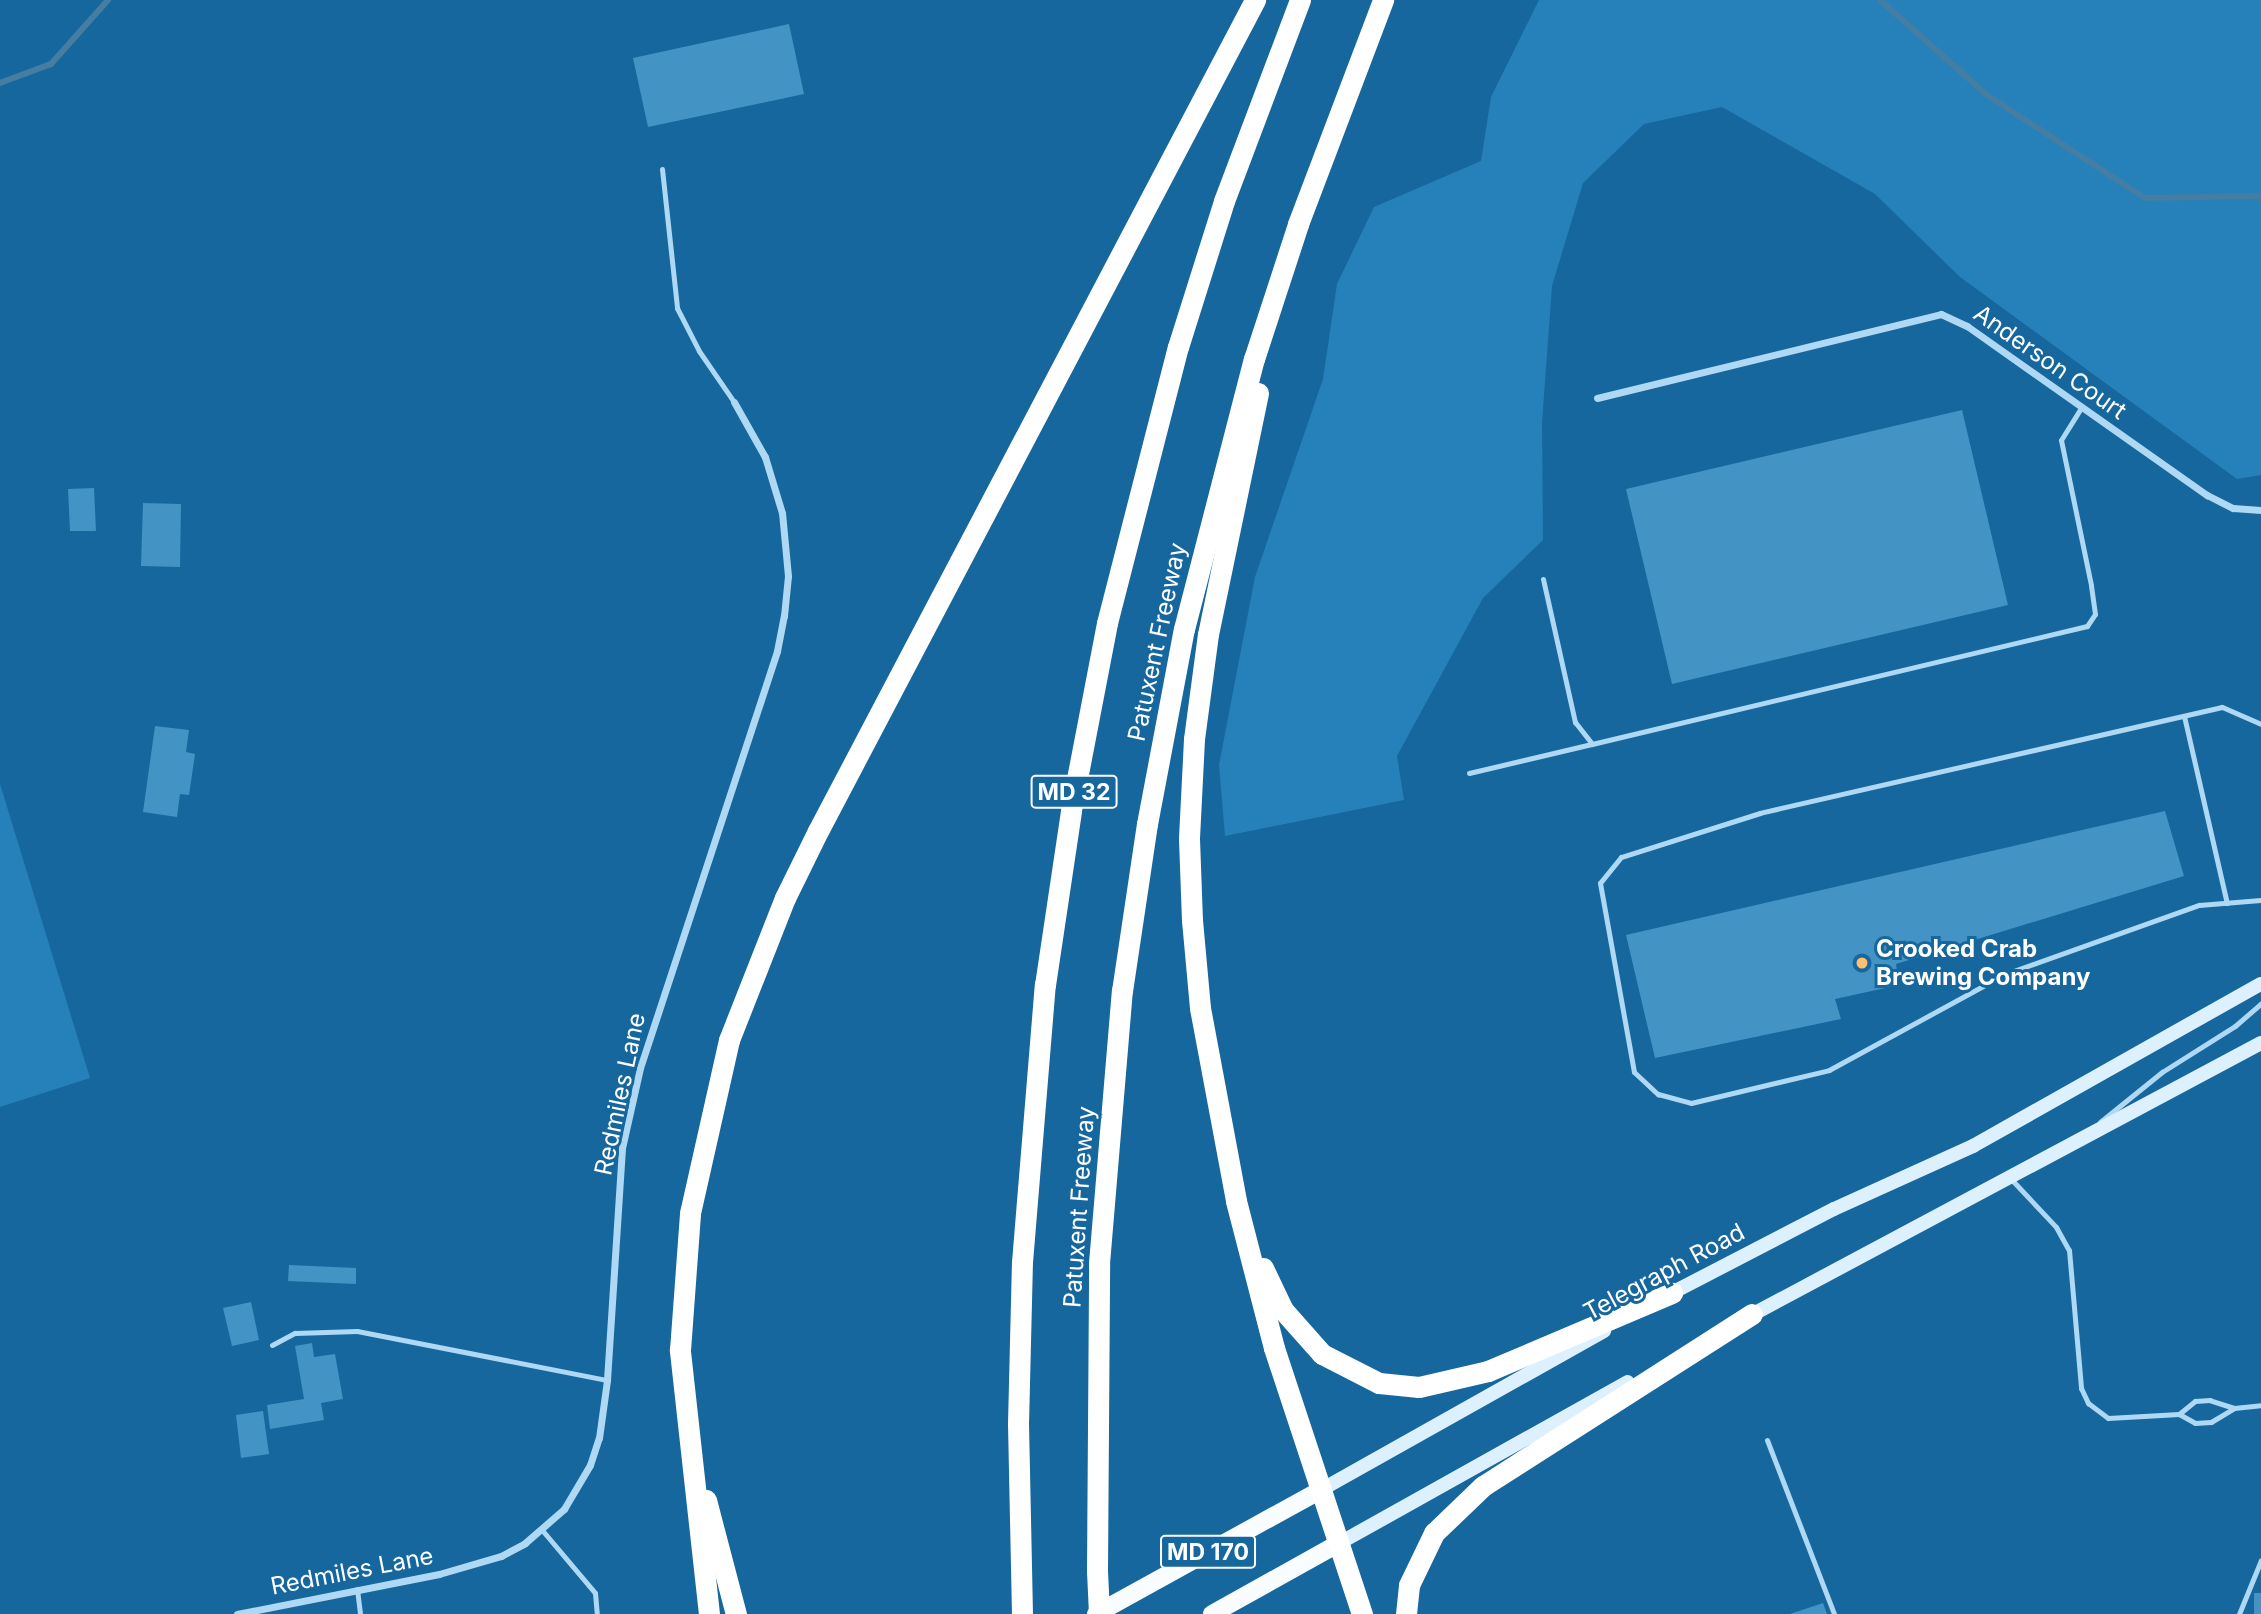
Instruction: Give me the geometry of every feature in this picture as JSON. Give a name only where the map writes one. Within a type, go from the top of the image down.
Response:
[{"type":"highway","points":[[709,1614],[684,1413],[680,1350],[690,1213],[706,1127],[754,971],[818,831],[1255,0]]},
{"type":"highway","name":"Patuxent Freeway","points":[[1022,1614],[1018,1438],[1021,1262],[1042,1012],[1070,810],[1107,623],[1178,347],[1224,201],[1300,0]]},
{"type":"highway","name":"Patuxent Freeway","points":[[1098,1614],[1099,1263],[1122,991],[1143,850],[1184,629],[1254,359],[1298,224],[1383,0]]},
{"type":"highway","points":[[1298,224],[1265,360],[1208,634],[1194,739],[1189,839],[1193,932],[1215,1105],[1236,1201],[1274,1349],[1336,1545],[1362,1614]]},
{"type":"highway","points":[[1236,1201],[1273,1290],[1301,1334],[1322,1354],[1379,1383],[1419,1387],[1451,1383],[1672,1293]]},
{"type":"highway","points":[[1406,1614],[1409,1586],[1418,1559],[1434,1533],[1483,1486],[1752,1314]]},
{"type":"highway","points":[[684,1413],[736,1614]]},
{"type":"main road","name":"Telegraph Road","points":[[1098,1614],[1672,1293],[1834,1209],[1973,1146],[2261,984]]},
{"type":"main road","name":"MD 170","points":[[1212,1614],[1752,1314],[2071,1147],[2261,1043]]},
{"type":"street","name":"Anderson Court","points":[[1597,398],[1941,314],[1966,326],[2207,495],[2233,508],[2261,510]]},
{"type":"street","name":"Redmiles Lane","points":[[237,1614],[471,1566],[501,1556],[542,1530],[564,1509],[590,1465],[599,1438],[607,1380],[622,1149],[640,1068],[777,651],[784,615],[788,576],[782,513],[765,457],[734,402]]},
{"type":"lane","points":[[662,169],[677,308],[734,402]]},
{"type":"lane","points":[[1469,773],[2087,626],[2095,614],[2091,585],[2061,440],[2082,407]]},
{"type":"lane","points":[[1543,579],[1575,722],[1592,744]]},
{"type":"lane","points":[[2261,724],[2222,707],[1760,813],[1621,857],[1600,883],[1634,1072],[1658,1094],[1691,1103],[1829,1070],[2005,974],[2199,905],[2261,900]]},
{"type":"lane","points":[[2184,716],[2227,903]]},
{"type":"lane","points":[[2071,1147],[2162,1072],[2235,1026],[2261,1003]]},
{"type":"lane","points":[[2010,1179],[2056,1227],[2069,1250],[2081,1388],[2088,1403],[2108,1418],[2179,1415],[2195,1423],[2211,1422],[2234,1408]]},
{"type":"lane","points":[[272,1345],[295,1333],[357,1331],[607,1380]]},
{"type":"lane","points":[[2179,1415],[2194,1401],[2210,1400],[2234,1408],[2261,1405]]},
{"type":"lane","points":[[1767,1440],[1834,1614]]},
{"type":"lane","points":[[542,1530],[595,1593],[597,1614]]},
{"type":"lane","points":[[2239,1614],[2261,1560]]},
{"type":"lane","points":[[357,1588],[360,1614]]},
{"type":"shaded area","points":[[1539,0],[2261,0],[2261,475],[2237,479],[1960,277],[1875,194],[1722,107],[1644,124],[1583,183],[1552,286],[1542,423],[1543,540],[1483,598],[1397,756],[1404,800],[1225,836],[1219,765],[1255,577],[1323,379],[1337,284],[1374,207],[1481,161],[1491,97]]},
{"type":"shaded area","points":[[0,784],[90,1078],[0,1107]]},
{"type":"building","points":[[789,24],[804,94],[648,127],[633,58]]},
{"type":"building","points":[[1962,410],[2008,605],[1672,684],[1626,489]]},
{"type":"building","points":[[94,488],[96,531],[70,531],[68,489]]},
{"type":"building","points":[[143,503],[181,504],[180,567],[141,566]]},
{"type":"building","points":[[155,726],[189,730],[186,752],[195,754],[189,795],[180,794],[177,817],[143,812]]},
{"type":"building","points":[[2165,811],[2184,876],[1896,964],[1899,985],[1835,999],[1841,1019],[1655,1058],[1626,935]]},
{"type":"building","points":[[289,1265],[356,1268],[356,1284],[288,1281]]},
{"type":"building","points":[[251,1302],[259,1340],[232,1346],[223,1308]]},
{"type":"building","points":[[312,1343],[314,1357],[335,1354],[343,1399],[321,1403],[324,1420],[270,1429],[267,1405],[304,1399],[295,1346]]},
{"type":"building","points":[[263,1411],[269,1454],[241,1458],[236,1415]]},
{"type":"building","points":[[2254,1593],[2261,1593],[2261,1614],[2254,1614]]},
{"type":"building","points":[[1823,1603],[1827,1614],[1790,1614]]},
{"type":"waterway","points":[[0,83],[51,64],[108,0]]},
{"type":"waterway","points":[[1880,0],[1987,95],[2145,198],[2261,196]]},
{"type":"place","name":"Crooked Crab Brewing Company","points":[[1862,963]]}]
